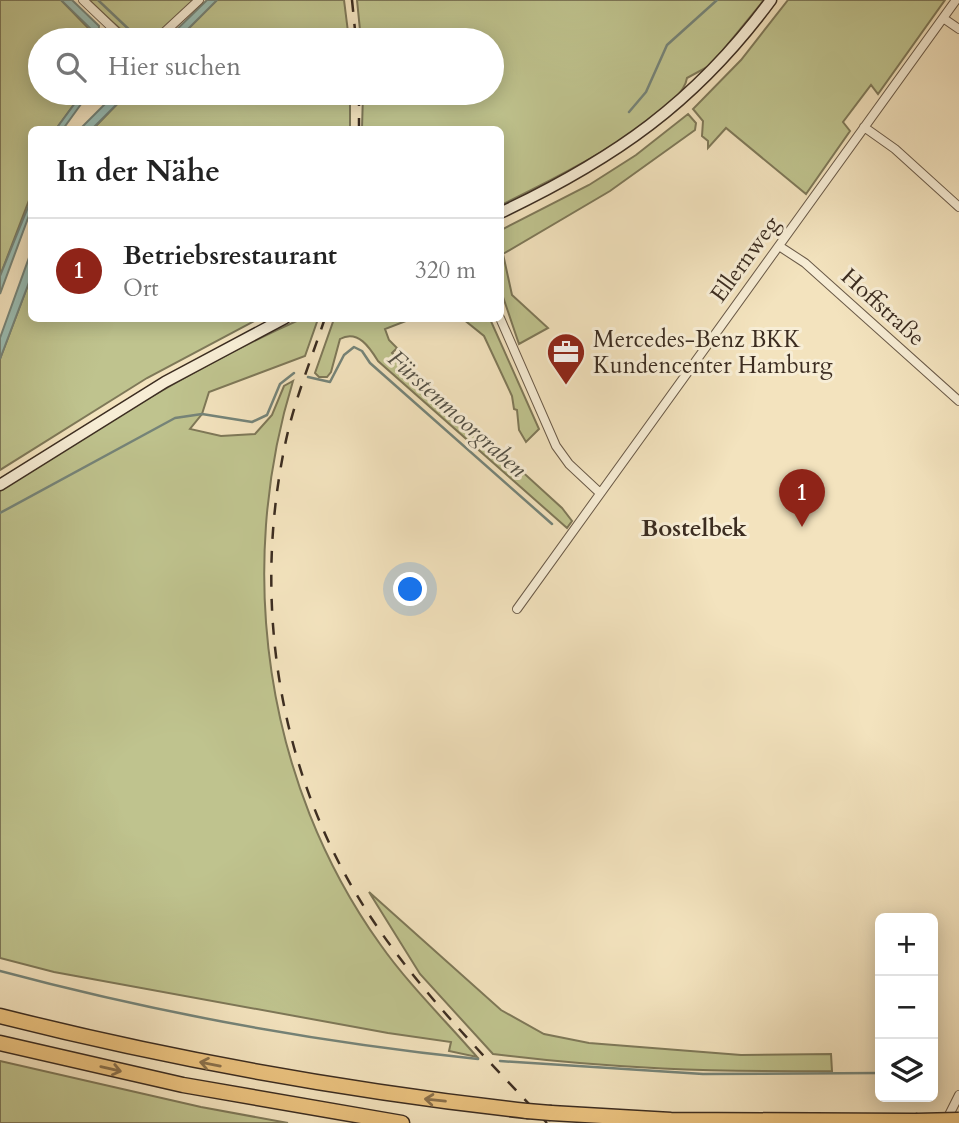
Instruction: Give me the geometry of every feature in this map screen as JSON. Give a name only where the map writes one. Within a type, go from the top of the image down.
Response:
[{"type":"highway","points":[[0,1016],[255,1073],[414,1098],[527,1111],[671,1121],[959,1120]]},
{"type":"highway","points":[[0,1043],[183,1085],[402,1123]]},
{"type":"main road","points":[[504,211],[606,159],[658,120],[727,55],[771,0]]},
{"type":"main road","points":[[0,485],[174,377],[277,322]]},
{"type":"street","points":[[83,0],[112,28]]},
{"type":"street","points":[[169,28],[199,0]]},
{"type":"street","name":"Ellernweg","points":[[517,609],[956,0]]},
{"type":"street","points":[[943,18],[959,29]]},
{"type":"street","points":[[863,127],[895,149],[959,207]]},
{"type":"street","name":"Hoffstraße","points":[[779,246],[805,264],[959,401]]},
{"type":"street","points":[[502,322],[556,446],[569,464],[600,493]]},
{"type":"street","points":[[945,1123],[959,1095]]},
{"type":"green space","points":[[0,0],[61,0],[88,28],[28,28],[28,105],[74,105],[58,126],[28,126],[28,203],[0,276]]},
{"type":"green space","points":[[89,0],[194,0],[165,28],[119,28]]},
{"type":"green space","points":[[217,0],[344,0],[348,28],[189,28]]},
{"type":"green space","points":[[357,0],[764,0],[711,65],[687,78],[679,94],[661,112],[606,150],[504,204],[504,126],[362,126],[363,105],[504,105],[504,28],[360,28]]},
{"type":"green space","points":[[788,0],[945,0],[878,94],[871,85],[843,122],[850,131],[806,194],[726,128],[708,148],[708,141],[702,136],[703,121],[693,109],[741,60]]},
{"type":"green space","points":[[116,105],[350,105],[350,126],[96,126]]},
{"type":"green space","points":[[688,114],[696,123],[695,130],[610,191],[504,253],[504,228],[589,185],[636,155]]},
{"type":"green space","points":[[504,259],[512,295],[548,328],[519,344],[504,300]]},
{"type":"green space","points":[[28,285],[28,322],[252,322],[147,378],[0,470],[0,359]]},
{"type":"green space","points":[[294,322],[317,322],[305,356],[209,392],[202,414],[190,429],[221,436],[255,434],[272,415],[284,386],[293,381],[275,453],[266,526],[265,599],[272,673],[287,745],[310,815],[341,881],[391,959],[477,1057],[449,1051],[451,1042],[54,972],[0,958],[0,490],[186,377]]},
{"type":"green space","points":[[333,322],[403,322],[385,329],[389,340],[397,348],[392,353],[562,508],[572,521],[567,528],[378,361],[358,338],[352,336],[340,339],[331,372],[327,377],[319,377],[315,373]]},
{"type":"green space","points":[[467,322],[491,322],[539,429],[526,442],[519,430],[512,396],[484,336]]},
{"type":"green space","points":[[369,892],[501,1010],[544,1034],[589,1043],[741,1055],[831,1054],[832,1071],[663,1069],[493,1054],[420,974]]},
{"type":"green space","points":[[0,1061],[201,1107],[288,1123],[0,1123]]},
{"type":"water","points":[[61,0],[72,0],[99,26],[90,28]]},
{"type":"water","points":[[207,0],[217,0],[189,28],[178,28]]},
{"type":"water","points":[[74,105],[80,105],[65,126],[58,126]]},
{"type":"water","points":[[104,105],[116,105],[95,126],[83,126]]},
{"type":"water","points":[[28,207],[28,218],[0,294],[0,276]]},
{"type":"water","points":[[28,260],[28,285],[0,359],[0,338]]},
{"type":"waterway","points":[[98,0],[128,28]]},
{"type":"waterway","points":[[629,112],[646,92],[667,45],[717,0]]},
{"type":"waterway","name":"Fürstenmoorgraben","points":[[308,377],[330,382],[344,355],[354,347],[362,351],[370,363],[552,524]]},
{"type":"waterway","name":"Fürstenmoorgraben","points":[[0,513],[175,418],[202,414],[252,422],[267,415],[280,384],[294,373]]},
{"type":"waterway","points":[[0,971],[118,1000],[237,1024],[357,1044],[478,1059]]},
{"type":"waterway","points":[[500,1061],[703,1074],[875,1073]]},
{"type":"railway","points":[[352,0],[355,28]]},
{"type":"railway","points":[[359,105],[359,126]]},
{"type":"railway","points":[[324,322],[285,445],[275,507],[271,569],[273,631],[282,692],[296,753],[316,812],[342,868],[374,922],[434,1001],[547,1123]]},
{"type":"place","name":"Mercedes-Benz BKK Kundencenter Hamburg","points":[[566,386]]},
{"type":"place","name":"Betriebsrestaurant","points":[[802,527]]},
{"type":"district","name":"Bostelbek","points":[[694,528]]}]
